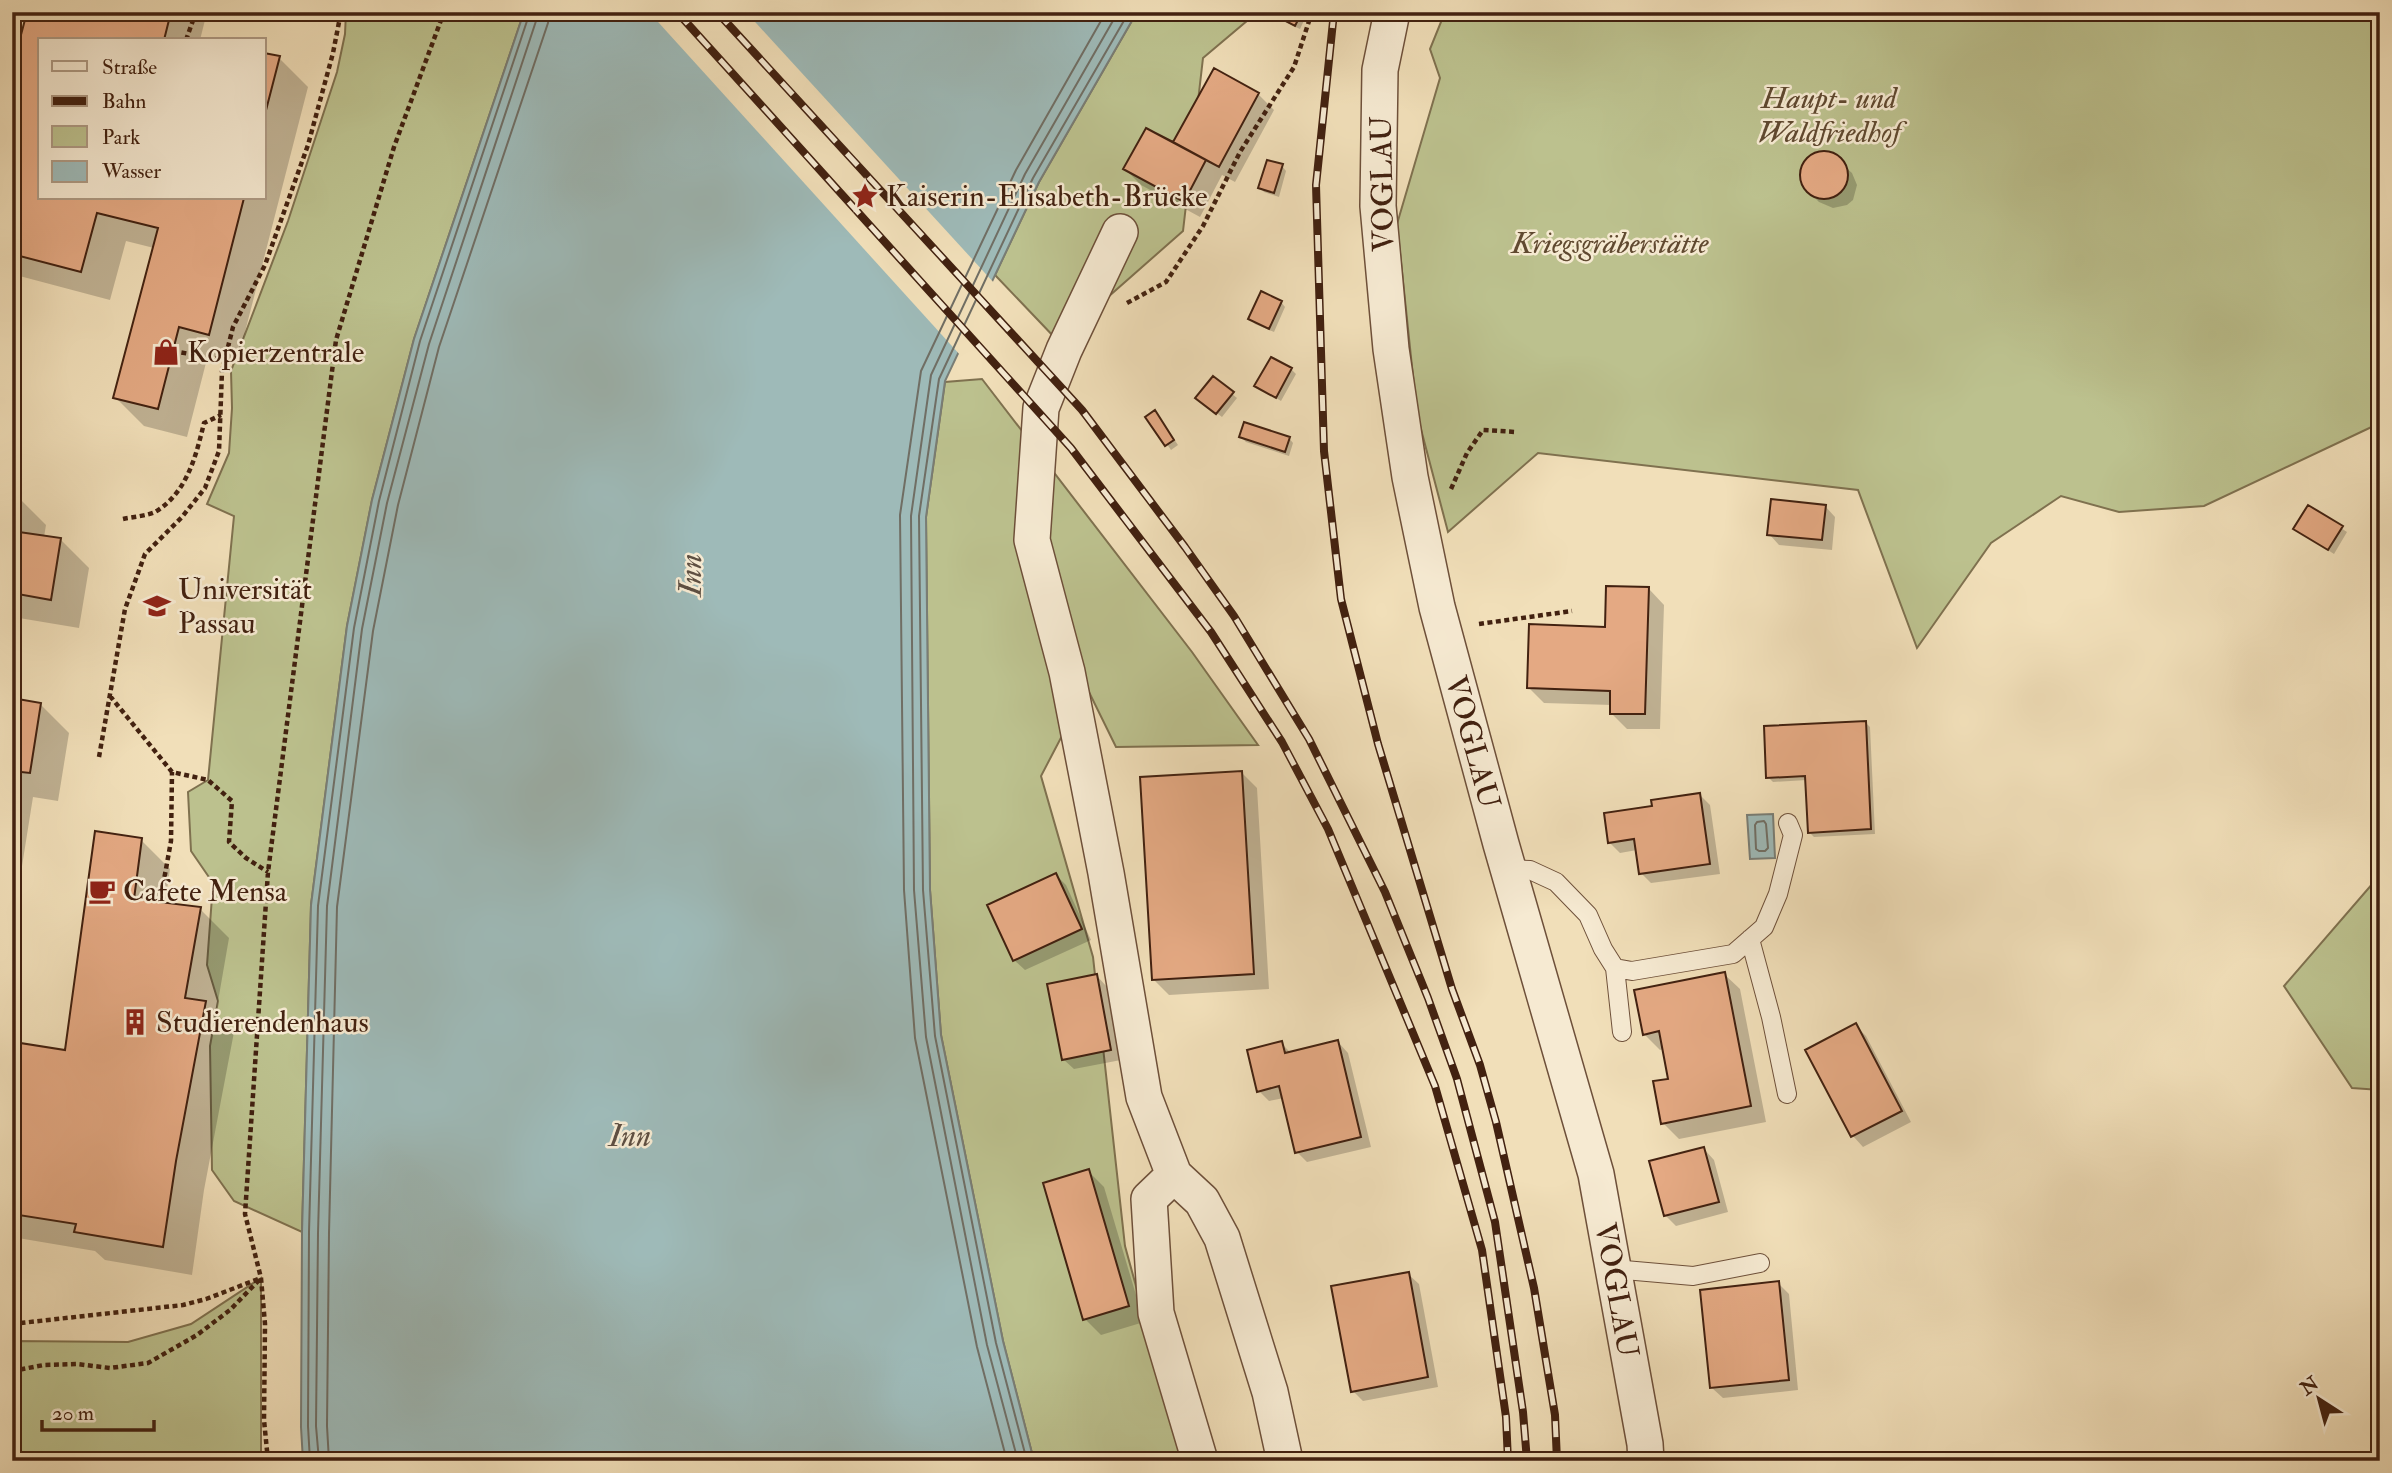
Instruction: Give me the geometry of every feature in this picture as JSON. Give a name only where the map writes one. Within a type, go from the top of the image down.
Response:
[{"type":"street","name":"VOGLAU","points":[[1392,12],[1380,70],[1378,206],[1395,375],[1410,477],[1443,629],[1508,869],[1596,1174],[1646,1461]]},
{"type":"street","points":[[1120,232],[1064,350],[1041,408],[1032,540],[1067,672],[1106,873],[1144,1097],[1174,1175],[1202,1200],[1222,1238],[1270,1392],[1285,1461]]},
{"type":"street","points":[[1174,1175],[1149,1199],[1156,1313],[1200,1461]]},
{"type":"lane","points":[[1615,968],[1632,971],[1732,954],[1750,939],[1764,927],[1778,894],[1793,835],[1788,823]]},
{"type":"lane","points":[[1508,869],[1530,870],[1556,882],[1588,915],[1615,968],[1622,1032]]},
{"type":"lane","points":[[1750,939],[1771,1017],[1787,1094]]},
{"type":"lane","points":[[1613,1269],[1693,1276],[1760,1263]]},
{"type":"path","points":[[187,38],[197,12]]},
{"type":"path","points":[[99,757],[125,609],[145,554],[182,517],[205,488],[219,451],[224,360],[233,327],[265,265],[309,145],[341,12]]},
{"type":"path","points":[[341,20],[349,12]]},
{"type":"path","points":[[268,1461],[264,1420],[265,1324],[261,1278],[245,1214],[268,872],[336,340],[394,147],[444,12]]},
{"type":"path","points":[[1122,306],[1166,282],[1203,226],[1240,152],[1294,68],[1312,12]]},
{"type":"path","points":[[173,351],[224,360]]},
{"type":"path","points":[[123,519],[154,512],[180,489],[195,459],[204,423],[221,415]]},
{"type":"path","points":[[1449,493],[1467,453],[1483,430],[1516,432]]},
{"type":"path","points":[[1443,629],[1572,611]]},
{"type":"path","points":[[110,696],[172,772],[208,780],[233,801],[229,842],[246,858],[268,872]]},
{"type":"path","points":[[160,902],[171,841],[172,772]]},
{"type":"path","points":[[12,1324],[183,1305],[261,1278]]},
{"type":"path","points":[[12,1371],[44,1365],[77,1364],[110,1368],[148,1363],[197,1335],[230,1310],[261,1278]]},
{"type":"green space","points":[[346,12],[524,12],[414,339],[372,500],[347,626],[311,905],[302,1232],[234,1201],[212,1170],[210,1046],[218,1001],[207,965],[213,883],[191,851],[188,792],[208,780],[234,516],[207,504],[229,453],[231,371],[288,221],[337,72],[345,34]]},
{"type":"green space","points":[[1137,12],[1253,12],[1248,20],[1203,58],[1183,231],[1058,341],[995,275],[1039,182]]},
{"type":"green space","points":[[1445,12],[2380,12],[2380,423],[2204,506],[2119,512],[2061,496],[1991,543],[1917,648],[1858,490],[1538,453],[1448,532],[1417,414],[1397,224],[1440,78],[1430,49]]},
{"type":"green space","points":[[982,379],[1192,652],[1258,745],[1116,747],[1087,688],[1041,776],[1093,957],[1125,1246],[1184,1461],[1034,1461],[1003,1341],[941,1035],[930,890],[926,517],[945,382]]},
{"type":"green space","points":[[2380,875],[2380,1090],[2352,1088],[2284,986]]},
{"type":"green space","points":[[261,1278],[261,1461],[12,1461],[12,1341],[128,1342],[191,1324]]},
{"type":"water","name":"Inn","points":[[524,12],[1137,12],[1039,182],[945,381],[926,517],[930,890],[941,1035],[1003,1341],[1034,1461],[303,1461],[302,1232],[311,905],[347,626],[372,500],[414,339]]},
{"type":"water","points":[[1773,814],[1775,858],[1750,859],[1747,815]]},
{"type":"pier","name":"Kaiserin-Elisabeth-Brücke","points":[[649,12],[746,12],[995,284],[961,356]]},
{"type":"building","points":[[27,12],[171,12],[164,38],[38,38],[38,200],[243,200],[209,335],[179,327],[158,409],[113,398],[158,228],[97,213],[81,272],[12,254],[12,69]]},
{"type":"building","points":[[1276,12],[1302,12],[1295,26],[1274,15]]},
{"type":"building","points":[[266,53],[280,56],[266,110]]},
{"type":"building","points":[[1214,68],[1259,93],[1219,167],[1206,160],[1184,202],[1123,169],[1146,128],[1173,142]]},
{"type":"building","points":[[1214,68],[1259,93],[1219,167],[1173,142]]},
{"type":"building","points":[[1146,128],[1206,160],[1184,202],[1123,169]]},
{"type":"building","points":[[1824,151],[1841,158],[1848,175],[1841,192],[1824,199],[1807,192],[1800,175],[1807,158]]},
{"type":"building","points":[[1267,160],[1283,164],[1274,193],[1258,188]]},
{"type":"building","points":[[1261,291],[1282,301],[1269,329],[1248,319]]},
{"type":"building","points":[[1271,357],[1292,368],[1276,398],[1254,386]]},
{"type":"building","points":[[1213,376],[1234,392],[1216,414],[1195,398]]},
{"type":"building","points":[[1155,410],[1174,440],[1165,446],[1145,417]]},
{"type":"building","points":[[1244,422],[1290,437],[1285,452],[1239,437]]},
{"type":"building","points":[[12,494],[18,495],[12,528]]},
{"type":"building","points":[[1771,499],[1826,505],[1822,540],[1767,535]]},
{"type":"building","points":[[2308,505],[2343,526],[2328,550],[2293,529]]},
{"type":"building","points":[[12,531],[61,538],[51,600],[12,593]]},
{"type":"building","points":[[1606,586],[1649,587],[1645,714],[1610,714],[1610,691],[1527,688],[1529,624],[1605,627]]},
{"type":"building","points":[[12,698],[41,703],[30,773],[12,771]]},
{"type":"building","points":[[1866,721],[1871,829],[1808,833],[1805,776],[1766,778],[1764,726]]},
{"type":"building","points":[[1242,771],[1254,974],[1152,980],[1140,777]]},
{"type":"building","points":[[1700,793],[1710,864],[1639,874],[1634,839],[1608,843],[1604,813],[1652,806],[1651,800]]},
{"type":"building","name":"Studierendenhaus","points":[[95,831],[142,838],[134,899],[201,907],[185,998],[206,1001],[163,1247],[74,1232],[76,1224],[12,1214],[12,1090],[20,1043],[65,1050]]},
{"type":"building","points":[[1056,873],[1082,929],[1013,961],[987,905]]},
{"type":"building","points":[[1725,972],[1751,1106],[1661,1124],[1653,1081],[1668,1079],[1659,1031],[1643,1035],[1634,990]]},
{"type":"building","points":[[1097,974],[1111,1050],[1062,1060],[1047,984]]},
{"type":"building","points":[[1856,1023],[1902,1111],[1851,1137],[1805,1050]]},
{"type":"building","points":[[1338,1040],[1361,1137],[1295,1153],[1279,1086],[1257,1092],[1247,1050],[1282,1041],[1285,1053]]},
{"type":"building","points":[[12,1042],[20,1043],[12,1090]]},
{"type":"building","points":[[1704,1147],[1719,1202],[1664,1216],[1649,1161]]},
{"type":"building","points":[[1089,1169],[1129,1306],[1083,1320],[1043,1183]]},
{"type":"building","points":[[1409,1272],[1428,1377],[1351,1392],[1331,1286]]},
{"type":"building","points":[[1779,1281],[1789,1380],[1710,1388],[1700,1290]]},
{"type":"railway","points":[[677,12],[1071,448],[1211,632],[1282,742],[1328,829],[1435,1086],[1482,1250],[1506,1417],[1508,1461]]},
{"type":"railway","points":[[717,12],[1082,410],[1234,616],[1309,739],[1385,892],[1457,1079],[1495,1222],[1523,1412],[1527,1461]]},
{"type":"railway","points":[[1334,12],[1316,185],[1324,451],[1341,599],[1378,744],[1452,989],[1480,1065],[1496,1122],[1534,1288],[1555,1415],[1557,1461]]},
{"type":"place","name":"Kaiserin-Elisabeth-Brücke","points":[[865,196]]},
{"type":"place","name":"Kopierzentrale","points":[[166,352]]},
{"type":"place","name":"Universität Passau","points":[[157,606]]},
{"type":"place","name":"Cafete Mensa","points":[[102,891]]},
{"type":"place","name":"Studierendenhaus","points":[[135,1022]]},
{"type":"park label","name":"Haupt- und Waldfriedhof","points":[[1829,115]]},
{"type":"park label","name":"Kriegsgräberstätte","points":[[1610,243]]}]
